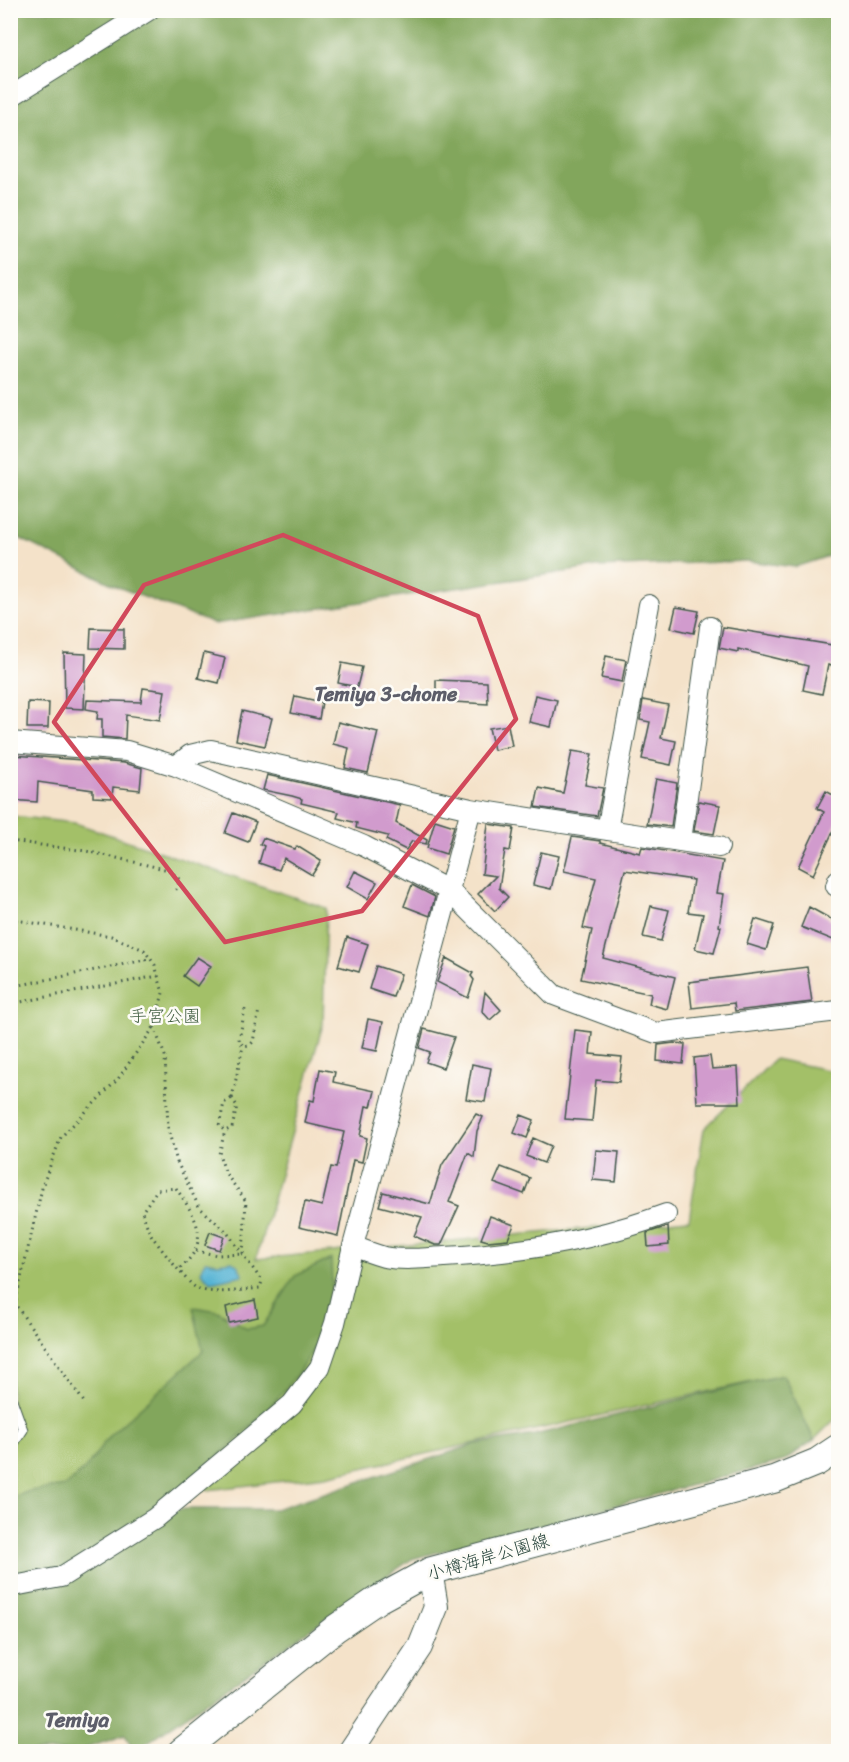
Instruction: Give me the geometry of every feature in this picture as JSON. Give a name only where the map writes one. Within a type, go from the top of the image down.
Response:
[{"type":"main road","name":"小樽海岸公園線","points":[[181,1752],[336,1628],[377,1600],[430,1571],[775,1479],[817,1462],[838,1448]]},
{"type":"street","points":[[10,97],[149,10]]},
{"type":"street","points":[[607,830],[649,605]]},
{"type":"street","points":[[681,841],[710,627]]},
{"type":"street","points":[[10,742],[127,751],[176,766],[364,846],[450,891],[554,995],[656,1033],[838,1011]]},
{"type":"street","points":[[176,766],[190,755],[211,750],[471,809],[719,847]]},
{"type":"street","points":[[10,1584],[19,1585],[61,1577],[106,1552],[155,1518],[292,1404],[320,1367],[335,1323],[353,1246],[471,809]]},
{"type":"street","points":[[838,880],[836,886],[838,887]]},
{"type":"street","points":[[353,1246],[384,1257],[405,1259],[465,1256],[545,1245],[627,1228],[666,1214]]},
{"type":"street","points":[[350,1752],[420,1647],[436,1607],[430,1571]]},
{"type":"lane","points":[[10,1394],[23,1430],[10,1449]]},
{"type":"path","points":[[10,840],[87,851],[169,870],[180,880],[174,894]]},
{"type":"path","points":[[10,919],[111,936],[144,950],[158,976],[163,993],[154,1027],[118,1079],[61,1137],[43,1184],[15,1304]]},
{"type":"path","points":[[10,987],[150,959]]},
{"type":"path","points":[[10,1004],[158,976]]},
{"type":"path","points":[[225,1131],[232,1128],[237,1106],[232,1098],[243,1046],[239,1040],[245,1009]]},
{"type":"path","points":[[243,1046],[253,1042],[259,1010]]},
{"type":"path","points":[[154,1027],[165,1056],[168,1129],[177,1162],[199,1207],[226,1231],[262,1281],[260,1288],[228,1292],[196,1287],[179,1269],[150,1233],[142,1212],[157,1190],[176,1188],[197,1225],[199,1244],[193,1257],[179,1269]]},
{"type":"path","points":[[225,1131],[219,1126],[224,1103],[232,1098]]},
{"type":"path","points":[[225,1131],[219,1154],[226,1174],[246,1201],[243,1254]]},
{"type":"path","points":[[191,1211],[199,1207]]},
{"type":"path","points":[[196,1251],[217,1255],[243,1254]]},
{"type":"path","points":[[10,1297],[84,1402]]},
{"type":"highlighted area","points":[[283,535],[478,616],[516,719],[362,911],[225,942],[54,722],[144,585]]},
{"type":"green space","points":[[10,11],[838,11],[838,553],[795,567],[747,561],[598,567],[214,624],[118,587],[11,534]]},
{"type":"green space","name":"手宮公園","points":[[11,816],[75,823],[326,908],[323,1024],[256,1259],[689,1219],[704,1129],[775,1059],[838,1072],[838,1416],[814,1440],[783,1375],[326,1476],[182,1493],[11,1522]]},
{"type":"green space","points":[[331,1259],[331,1300],[323,1330],[307,1359],[286,1388],[261,1416],[156,1509],[275,1509],[476,1444],[534,1435],[783,1375],[814,1440],[784,1461],[412,1559],[135,1751],[125,1735],[78,1751],[11,1752],[11,1498],[30,1491],[66,1486],[87,1467],[109,1436],[203,1351],[193,1307],[218,1311],[247,1329],[263,1326],[295,1276]]},
{"type":"water","points":[[205,1261],[218,1263],[232,1261],[243,1275],[211,1282],[201,1272]]},
{"type":"building","points":[[676,607],[699,611],[694,633],[671,628]]},
{"type":"building","points":[[723,627],[838,646],[836,667],[828,665],[822,694],[803,690],[808,666],[738,649],[738,652],[719,648]]},
{"type":"building","points":[[91,628],[124,629],[124,649],[90,648]]},
{"type":"building","points":[[64,653],[86,654],[84,709],[65,708]]},
{"type":"building","points":[[204,653],[225,658],[219,683],[198,678]]},
{"type":"building","points":[[606,656],[626,660],[622,682],[601,678]]},
{"type":"building","points":[[342,663],[362,667],[357,687],[338,683]]},
{"type":"building","points":[[436,680],[487,682],[488,704],[436,701]]},
{"type":"building","points":[[143,688],[165,691],[160,720],[126,715],[125,739],[102,737],[102,719],[97,719],[98,711],[86,709],[87,700],[141,702]]},
{"type":"building","points":[[535,695],[557,700],[551,727],[529,722]]},
{"type":"building","points":[[295,696],[322,702],[319,719],[291,713]]},
{"type":"building","points":[[643,700],[668,705],[661,738],[676,741],[671,765],[642,759],[650,722],[640,720]]},
{"type":"building","points":[[28,702],[49,703],[48,728],[27,728]]},
{"type":"building","points":[[242,711],[272,718],[265,746],[236,740]]},
{"type":"building","points":[[338,722],[378,732],[368,773],[345,768],[349,748],[333,744]]},
{"type":"building","points":[[508,725],[512,746],[494,750],[489,728]]},
{"type":"building","points":[[572,751],[592,754],[585,785],[603,788],[597,816],[535,807],[539,788],[563,793]]},
{"type":"building","points":[[13,755],[124,763],[142,768],[140,790],[113,787],[112,798],[93,797],[93,790],[38,782],[37,802],[10,800]]},
{"type":"building","points":[[267,775],[400,805],[396,823],[427,840],[426,844],[412,841],[406,850],[386,840],[388,836],[356,828],[357,823],[337,818],[339,812],[301,803],[302,799],[292,796],[263,790]]},
{"type":"building","points":[[656,779],[677,783],[671,827],[647,824]]},
{"type":"building","points":[[838,784],[838,820],[813,875],[798,867],[824,812],[817,808],[826,791],[833,795]]},
{"type":"building","points":[[699,801],[720,805],[714,834],[694,831]]},
{"type":"building","points":[[233,813],[256,822],[248,842],[225,833]]},
{"type":"building","points":[[435,820],[454,826],[446,854],[427,848]]},
{"type":"building","points":[[488,824],[514,828],[510,851],[505,850],[499,888],[508,897],[495,911],[478,894],[496,876],[482,874]]},
{"type":"building","points":[[572,837],[600,841],[600,843],[640,853],[642,847],[723,861],[717,893],[724,894],[719,926],[721,927],[714,953],[695,949],[703,914],[688,912],[693,880],[625,870],[603,958],[675,977],[667,1009],[649,1004],[651,994],[581,979],[592,930],[583,928],[596,878],[564,871]]},
{"type":"building","points":[[263,838],[295,849],[297,846],[321,861],[312,875],[284,858],[279,870],[259,863],[264,846],[260,844]]},
{"type":"building","points":[[541,852],[559,856],[551,889],[533,885]]},
{"type":"building","points":[[355,871],[377,882],[368,899],[347,887]]},
{"type":"building","points":[[412,885],[435,897],[430,916],[404,906]]},
{"type":"building","points":[[651,906],[669,910],[661,941],[643,937]]},
{"type":"building","points":[[809,907],[838,923],[838,942],[801,927]]},
{"type":"building","points":[[755,919],[774,925],[766,950],[747,944]]},
{"type":"building","points":[[347,937],[368,944],[359,972],[338,966]]},
{"type":"building","points":[[197,957],[211,966],[197,986],[183,976]]},
{"type":"building","points":[[446,958],[473,973],[471,976],[474,980],[468,998],[437,982]]},
{"type":"building","points":[[376,966],[401,974],[393,997],[369,989]]},
{"type":"building","points":[[807,967],[812,1002],[735,1011],[734,1003],[692,1008],[689,982]]},
{"type":"building","points":[[485,992],[501,1010],[490,1020],[482,1011]]},
{"type":"building","points":[[368,1019],[383,1022],[377,1051],[362,1048]]},
{"type":"building","points":[[424,1029],[454,1037],[443,1068],[426,1062],[430,1052],[419,1048]]},
{"type":"building","points":[[575,1030],[592,1032],[590,1054],[622,1057],[619,1082],[596,1080],[592,1121],[565,1119]]},
{"type":"building","points":[[685,1044],[683,1064],[657,1061],[658,1045]]},
{"type":"building","points":[[710,1056],[712,1069],[738,1067],[740,1103],[697,1103],[694,1058]]},
{"type":"building","points":[[472,1064],[491,1068],[485,1102],[466,1099]]},
{"type":"building","points":[[320,1069],[335,1072],[333,1082],[375,1091],[371,1107],[366,1106],[360,1136],[367,1138],[362,1162],[353,1160],[338,1236],[299,1227],[305,1202],[322,1206],[331,1167],[336,1168],[344,1132],[305,1123],[310,1100],[314,1101]]},
{"type":"building","points":[[476,1114],[483,1117],[477,1131],[474,1157],[468,1153],[449,1202],[459,1206],[441,1245],[435,1245],[414,1236],[422,1217],[379,1206],[383,1192],[430,1204],[442,1165]]},
{"type":"building","points":[[521,1115],[534,1120],[527,1138],[514,1133]]},
{"type":"building","points":[[533,1138],[551,1146],[544,1163],[526,1156]]},
{"type":"building","points":[[596,1150],[619,1152],[616,1182],[593,1180]]},
{"type":"building","points":[[501,1167],[530,1178],[524,1194],[494,1183]]},
{"type":"building","points":[[490,1216],[514,1225],[508,1239],[488,1241],[481,1239]]},
{"type":"building","points":[[668,1226],[669,1245],[648,1247],[647,1233]]},
{"type":"building","points":[[210,1232],[224,1237],[219,1250],[205,1245]]},
{"type":"building","points":[[255,1300],[258,1317],[229,1323],[226,1307]]},
{"type":"district","name":"Temiya 3-chome","points":[[386,694]]},
{"type":"district","name":"Temiya","points":[[77,1720]]}]
